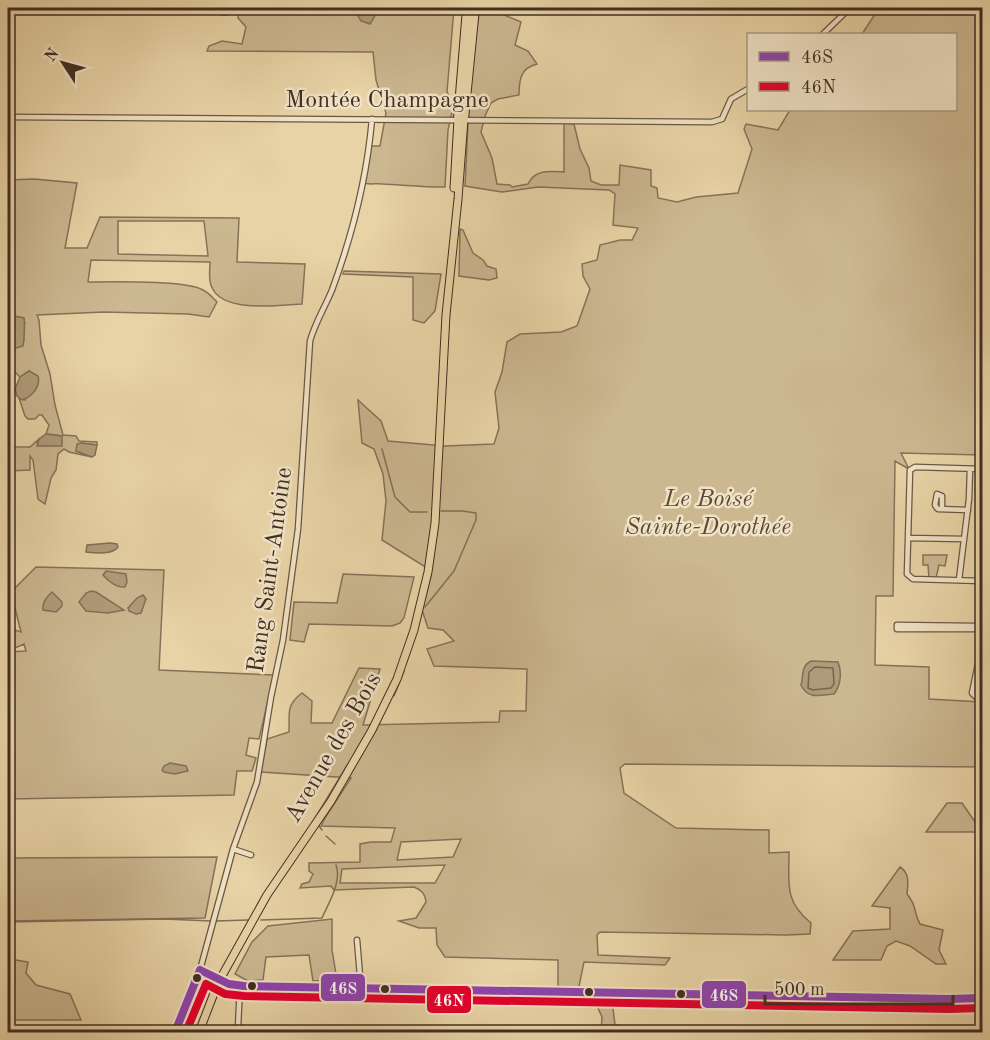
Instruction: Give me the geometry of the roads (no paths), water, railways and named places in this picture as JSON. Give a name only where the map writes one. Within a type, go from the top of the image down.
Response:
[{"type":"highway","points":[[461,119],[467,8]]},
{"type":"highway","points":[[461,119],[475,8]]},
{"type":"main road","name":"Avenue des Bois","points":[[199,1032],[220,980],[273,884],[336,794],[382,711],[404,660],[420,609],[435,523],[443,389],[449,337],[461,119]]},
{"type":"street","points":[[824,33],[850,8]]},
{"type":"street","name":"Montée Champagne","points":[[8,117],[716,122],[723,118],[731,99],[747,90]]},
{"type":"street","name":"Rang Saint-Antoine","points":[[175,1032],[200,970],[232,849],[257,782],[271,697],[284,640],[298,529],[310,341],[314,326],[332,290],[350,238],[359,202],[372,119]]},
{"type":"street","points":[[981,469],[915,467],[911,469],[908,577],[982,580]]},
{"type":"street","points":[[959,580],[968,510],[970,469]]},
{"type":"street","points":[[942,509],[968,510]]},
{"type":"street","points":[[908,538],[964,539]]},
{"type":"street","points":[[982,614],[978,664],[972,693],[975,697],[982,696]]},
{"type":"street","points":[[897,625],[981,629],[897,629],[897,625]]},
{"type":"street","points":[[232,849],[251,855]]},
{"type":"street","points":[[357,940],[361,988]]},
{"type":"street","points":[[200,970],[220,980],[240,986],[982,998]]},
{"type":"street","points":[[211,1032],[236,1029],[238,1026],[240,986]]},
{"type":"street","points":[[8,1032],[175,1032]]},
{"type":"water","points":[[357,9],[369,9],[376,14],[370,24],[361,21]]},
{"type":"water","points":[[9,315],[24,318],[23,346],[13,349],[8,344]]},
{"type":"water","points":[[29,371],[38,376],[39,380],[32,394],[22,400],[17,396],[15,389],[20,377]]},
{"type":"water","points":[[46,434],[62,436],[62,446],[37,446],[39,439]]},
{"type":"water","points":[[77,444],[97,445],[95,455],[92,457],[76,451]]},
{"type":"water","points":[[117,544],[118,547],[108,552],[86,552],[87,545]]},
{"type":"water","points":[[106,571],[126,574],[125,587],[107,580],[103,575]]},
{"type":"water","points":[[91,591],[124,610],[108,613],[86,611],[79,602],[86,593]]},
{"type":"water","points":[[52,592],[62,602],[62,606],[56,612],[43,610],[45,600]]},
{"type":"water","points":[[143,595],[146,599],[141,613],[136,614],[129,611],[128,608]]},
{"type":"water","points":[[811,661],[838,662],[840,678],[834,694],[815,696],[804,690],[801,685],[803,672],[805,666]]},
{"type":"water","points":[[170,763],[186,766],[188,771],[175,774],[164,772],[162,770],[164,766]]},
{"type":"waterway","points":[[382,449],[395,497],[410,512],[427,512]]},
{"type":"waterway","points":[[425,607],[454,571],[476,520],[476,513],[441,511]]},
{"type":"waterway","points":[[394,696],[404,671]]},
{"type":"waterway","points":[[357,750],[372,723]]},
{"type":"waterway","points":[[312,823],[348,764]]},
{"type":"waterway","points":[[319,826],[322,830]]},
{"type":"waterway","points":[[326,836],[335,844]]},
{"type":"waterway","points":[[261,920],[322,918],[336,885],[336,865]]},
{"type":"waterway","points":[[8,922],[164,919],[211,921]]},
{"type":"waterway","points":[[216,921],[248,920]]},
{"type":"park label","name":"Le Boisé Sainte-Dorothée","points":[[708,514]]}]
